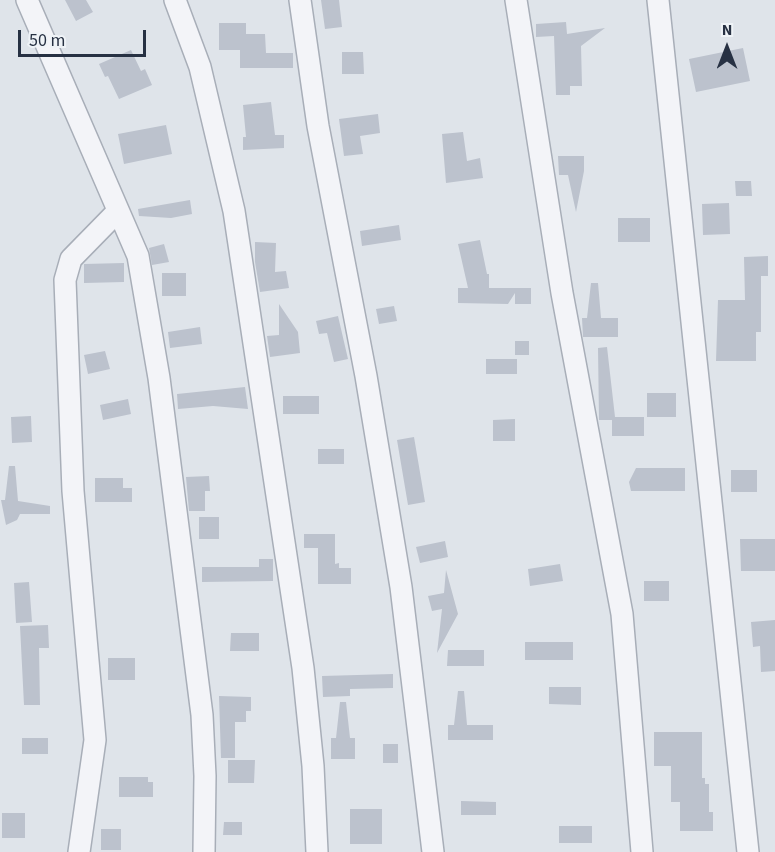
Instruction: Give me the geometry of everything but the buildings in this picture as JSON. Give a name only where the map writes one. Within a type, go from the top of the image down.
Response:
[{"type":"street","points":[[27,0],[138,256],[159,378],[202,715],[205,776],[204,852]]},
{"type":"street","points":[[175,0],[200,67],[234,211],[303,668],[313,766],[317,852]]},
{"type":"street","points":[[300,0],[318,126],[366,376],[401,587],[434,852]]},
{"type":"street","points":[[516,0],[562,293],[622,614],[642,852]]},
{"type":"street","points":[[658,0],[747,852]]},
{"type":"street","points":[[79,852],[95,740],[73,491],[65,280],[71,259],[118,212]]}]
